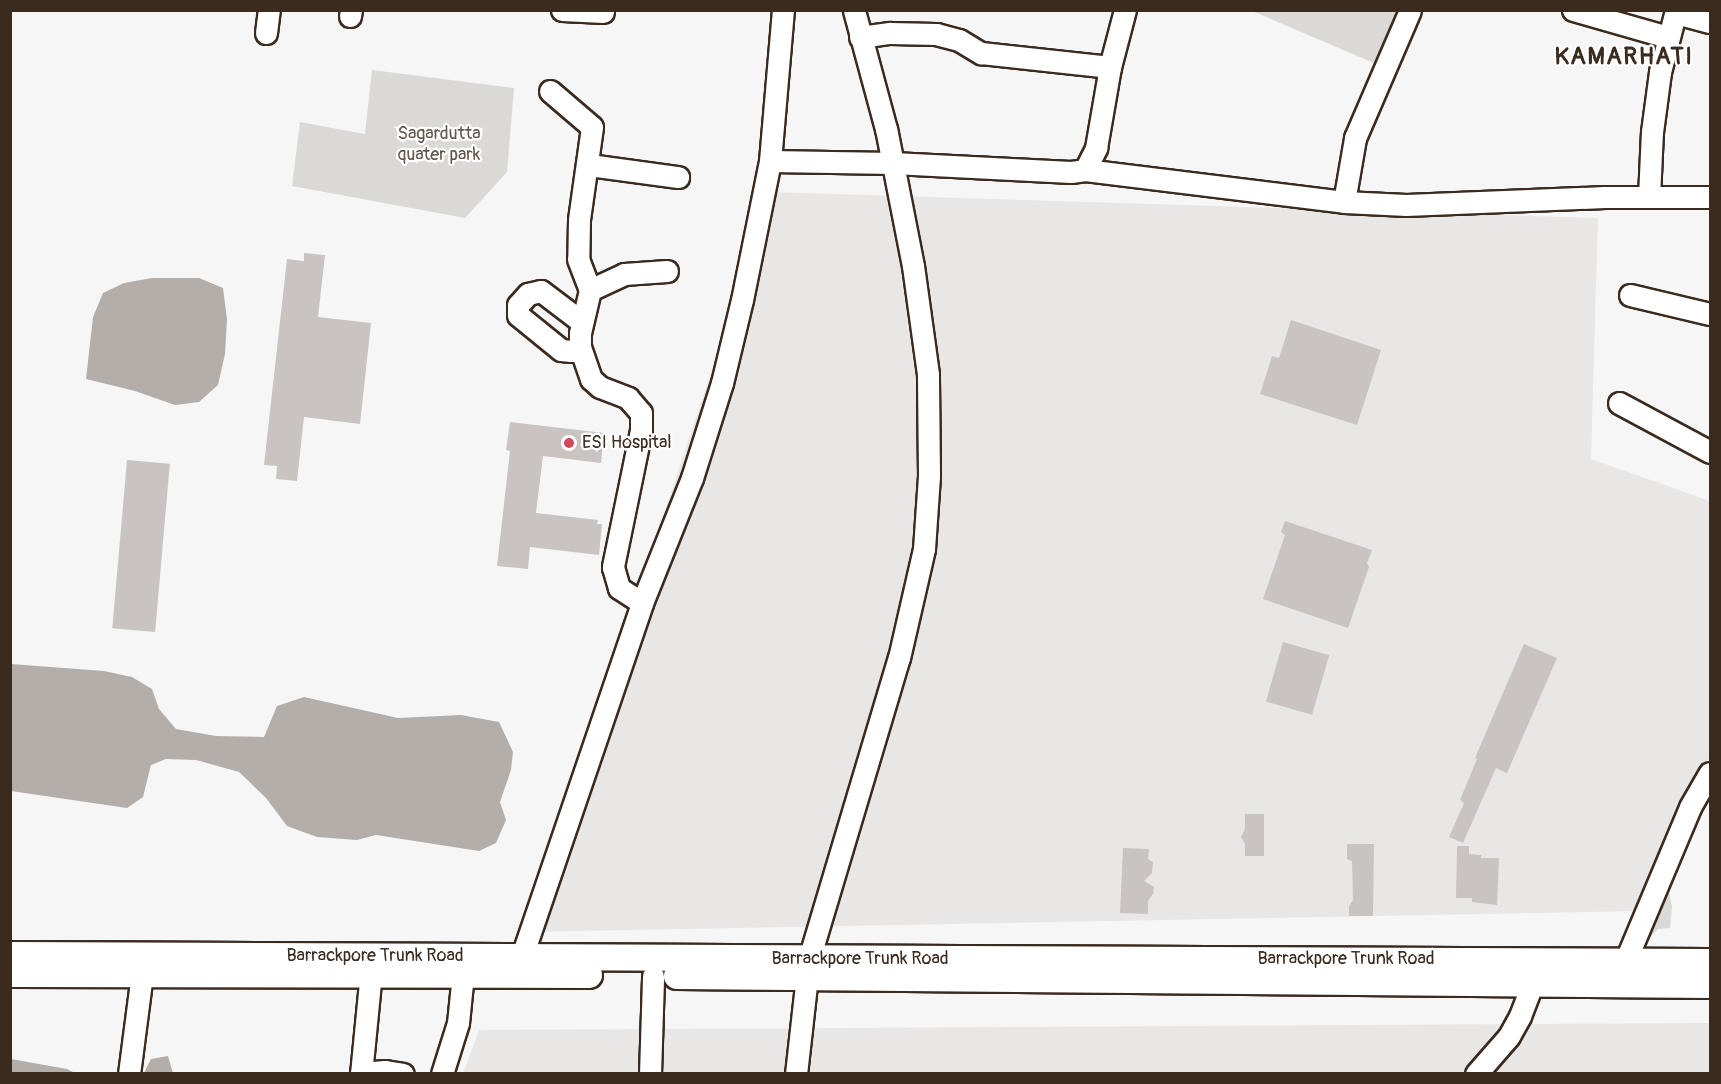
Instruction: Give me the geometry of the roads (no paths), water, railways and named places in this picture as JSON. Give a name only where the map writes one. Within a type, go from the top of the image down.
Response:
[{"type":"main road","name":"Barrackpore Trunk Road","points":[[10,955],[143,964],[521,965],[1532,985],[1710,985]]},
{"type":"main road","name":"Barrackpore Trunk Road","points":[[372,965],[462,974],[521,965],[653,976],[808,969],[1533,960],[1710,962]]},
{"type":"main road","name":"Barrackpore Trunk Road","points":[[10,974],[143,964]]},
{"type":"street","points":[[266,33],[269,10]]},
{"type":"street","points":[[562,10],[603,12]]},
{"type":"street","points":[[521,965],[642,603],[692,477],[722,383],[742,300],[770,161],[783,10]]},
{"type":"street","points":[[796,1074],[808,969],[868,768],[898,658],[924,549],[929,475],[928,374],[913,266],[886,129],[854,10]]},
{"type":"street","points":[[1085,170],[1096,147],[1110,68],[1125,10]]},
{"type":"street","points":[[1344,202],[1355,138],[1410,10]]},
{"type":"street","points":[[1574,10],[1668,37]]},
{"type":"street","points":[[1649,197],[1652,132],[1668,37],[1676,12],[1710,22]]},
{"type":"street","points":[[860,37],[890,33],[936,34],[959,40],[981,52],[1110,68]]},
{"type":"street","points":[[550,91],[592,127],[589,165],[580,209],[578,257],[590,290],[582,322],[580,347],[591,379],[600,387],[628,398],[641,412],[641,430],[613,567],[619,588],[642,603]]},
{"type":"street","points":[[770,161],[893,163],[1071,172],[1085,170],[1344,202],[1436,205],[1710,197]]},
{"type":"street","points":[[589,165],[678,177]]},
{"type":"street","points":[[590,290],[624,274],[667,271]]},
{"type":"street","points":[[580,347],[571,351],[561,350],[518,315],[518,305],[528,294],[541,291],[582,322]]},
{"type":"street","points":[[1630,295],[1710,314]]},
{"type":"street","points":[[1619,403],[1710,452]]},
{"type":"street","points":[[1625,962],[1690,807],[1710,773]]},
{"type":"street","points":[[1476,1074],[1509,1036],[1520,1016],[1532,985],[1533,960]]},
{"type":"street","points":[[129,1074],[143,964]]},
{"type":"street","points":[[372,965],[361,1073],[385,1071],[403,1074]]},
{"type":"street","points":[[442,1074],[458,1023],[462,974]]},
{"type":"street","points":[[650,1074],[653,976]]},
{"type":"place","name":"ESI Hospital","points":[[569,443]]},
{"type":"district","name":"KAMARHATI","points":[[1624,57]]},
{"type":"park label","name":"Sagardutta quater park","points":[[439,145]]}]
